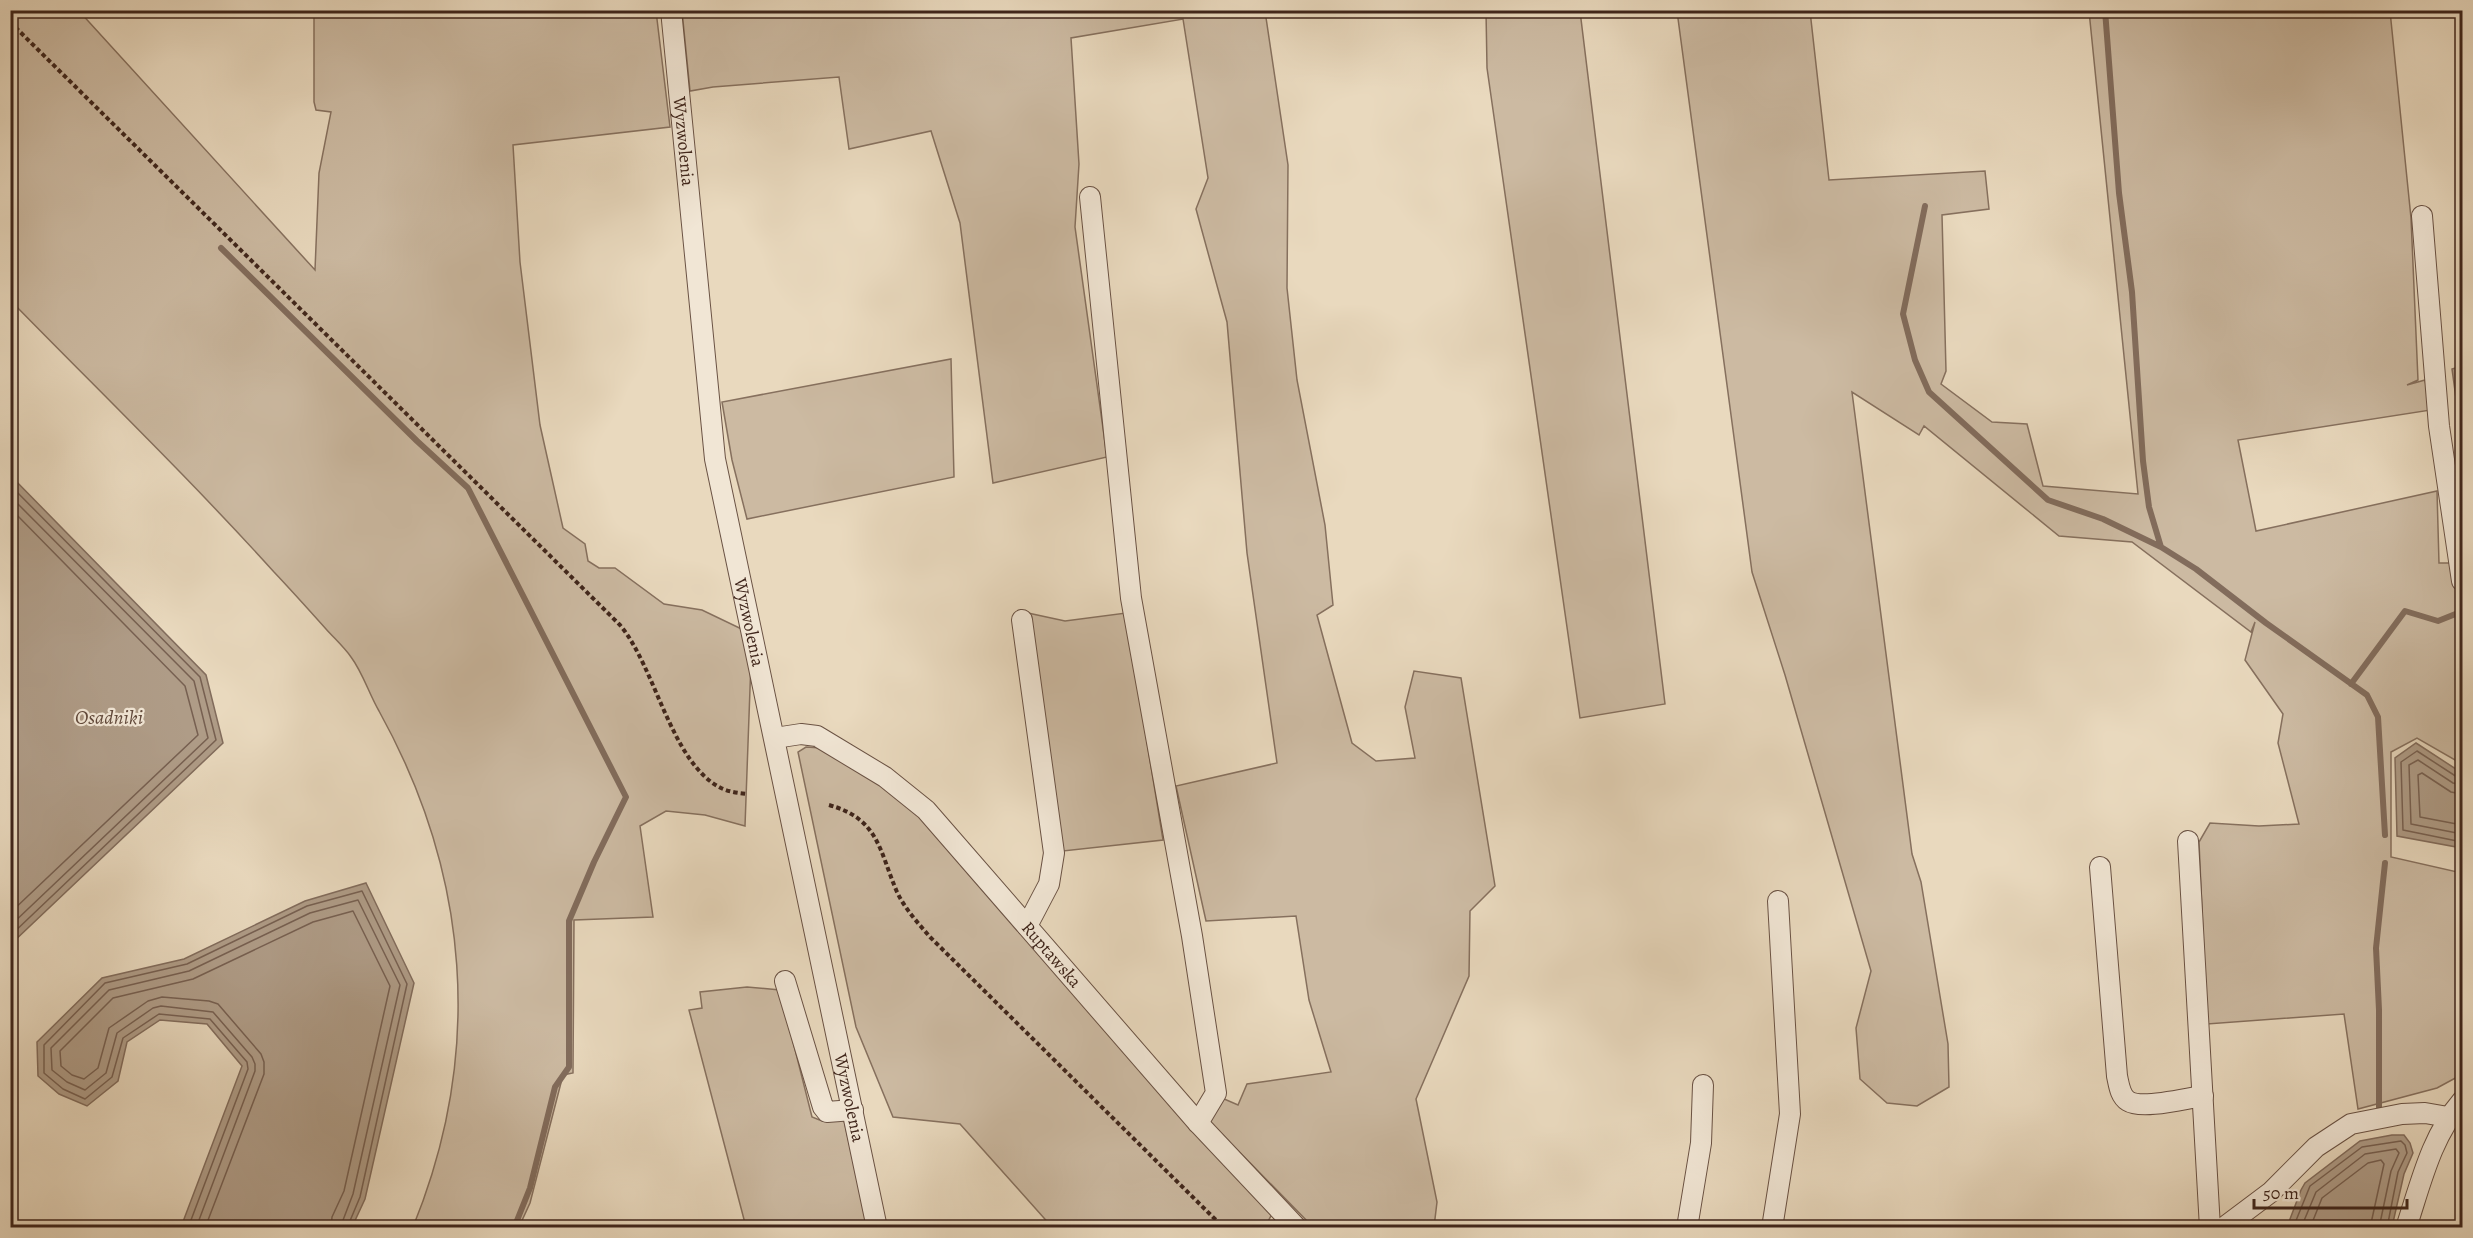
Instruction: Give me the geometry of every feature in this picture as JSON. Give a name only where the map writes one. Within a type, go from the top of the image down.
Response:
[{"type":"street","name":"Wyzwolenia","points":[[670,10],[715,459],[878,1227]]},
{"type":"street","points":[[1089,197],[1131,598],[1192,936],[1216,1093],[1198,1123]]},
{"type":"street","points":[[2422,216],[2439,426],[2463,581]]},
{"type":"street","points":[[1022,620],[1054,853],[1049,884],[1026,926]]},
{"type":"street","name":"Ruptawska","points":[[775,738],[801,734],[817,736],[895,784],[926,810],[1198,1123],[1297,1227]]},
{"type":"street","points":[[2188,841],[2210,1227]]},
{"type":"street","points":[[2100,867],[2117,1076],[2121,1091],[2128,1101],[2140,1104],[2203,1096]]},
{"type":"street","points":[[1772,1227],[1790,1114],[1778,901]]},
{"type":"street","points":[[785,981],[823,1107],[827,1112],[853,1110]]},
{"type":"street","points":[[1687,1227],[1701,1143],[1703,1085]]},
{"type":"street","points":[[2406,1227],[2434,1143],[2448,1117],[2463,1101]]},
{"type":"street","points":[[2223,1227],[2271,1192],[2316,1147],[2351,1124],[2402,1114],[2425,1113],[2448,1117]]},
{"type":"path","points":[[10,22],[620,625],[639,653],[687,754],[701,772],[718,786],[729,791],[748,794]]},
{"type":"path","points":[[829,805],[849,812],[871,830],[878,840],[903,903],[930,937],[1224,1227]]},
{"type":"shaded area","points":[[10,11],[79,11],[315,270],[319,173],[331,112],[316,110],[314,102],[314,11],[656,11],[670,127],[513,145],[520,262],[540,425],[563,528],[585,544],[588,561],[599,568],[615,568],[664,604],[702,610],[752,634],[745,826],[705,815],[666,811],[640,826],[653,917],[574,920],[573,1073],[563,1075],[530,1203],[519,1227],[413,1227],[436,1162],[450,1096],[457,1031],[457,965],[448,900],[433,836],[410,773],[359,670],[345,650],[242,537],[11,301]]},
{"type":"shaded area","points":[[682,11],[1265,11],[1288,165],[1287,288],[1297,380],[1325,525],[1333,605],[1317,615],[1352,743],[1376,761],[1415,758],[1405,707],[1414,671],[1461,678],[1495,886],[1470,911],[1469,976],[1416,1099],[1437,1202],[1434,1227],[1313,1227],[1210,1122],[1222,1098],[1238,1105],[1247,1084],[1331,1072],[1309,1000],[1296,916],[1206,921],[1176,786],[1277,763],[1247,553],[1227,322],[1196,209],[1208,178],[1183,19],[1071,38],[1079,164],[1075,227],[1107,457],[993,483],[960,223],[931,131],[849,149],[839,77],[713,87],[690,91]]},
{"type":"shaded area","points":[[1486,11],[1580,11],[1665,704],[1580,718],[1487,68]]},
{"type":"shaded area","points":[[1677,11],[1810,11],[1829,180],[1985,171],[1989,209],[1942,215],[1946,371],[1941,384],[1992,422],[2027,424],[2043,486],[2138,494],[2089,11],[2390,11],[2411,218],[2418,380],[2407,385],[2425,380],[2431,410],[2238,440],[2256,531],[2437,491],[2439,563],[2455,563],[2462,637],[2462,764],[2417,738],[2391,752],[2391,857],[2462,873],[2461,1075],[2437,1088],[2358,1109],[2344,1014],[2207,1024],[2199,842],[2210,823],[2259,826],[2299,824],[2278,743],[2283,714],[2245,660],[2255,622],[2251,632],[2132,542],[2059,536],[1924,426],[1919,435],[1852,392],[1912,854],[1921,882],[1948,1044],[1949,1087],[1917,1106],[1887,1103],[1860,1079],[1856,1028],[1871,971],[1785,675],[1752,572]]},
{"type":"shaded area","points":[[951,359],[954,477],[747,519],[732,460],[722,402]]},
{"type":"shaded area","points":[[1028,613],[1065,621],[1126,613],[1163,840],[1063,851]]},
{"type":"shaded area","points":[[806,747],[822,748],[893,793],[919,814],[1273,1212],[1265,1227],[1052,1227],[960,1124],[893,1117],[856,1027],[798,752]]},
{"type":"shaded area","points":[[747,987],[780,990],[812,1117],[822,1121],[844,1120],[868,1227],[746,1227],[689,1010],[702,1008],[700,992]]},
{"type":"water","points":[[2462,366],[2462,425],[2459,420],[2452,369]]},
{"type":"water","name":"Osadniki","points":[[11,476],[206,675],[223,743],[11,944]]},
{"type":"water","points":[[2416,743],[2462,773],[2462,848],[2397,836],[2395,758]]},
{"type":"water","points":[[366,883],[414,983],[365,1199],[352,1227],[181,1227],[242,1066],[207,1024],[160,1020],[127,1042],[118,1081],[87,1106],[59,1094],[38,1076],[37,1042],[102,978],[184,959],[305,901]]},
{"type":"water","points":[[2404,1135],[2413,1153],[2404,1174],[2392,1227],[2287,1227],[2305,1183],[2360,1141]]},
{"type":"waterway","points":[[2105,10],[2119,193],[2132,292],[2143,461],[2149,507],[2161,547]]},
{"type":"waterway","points":[[1925,206],[1903,314],[1915,360],[1929,392],[2048,500],[2103,519],[2161,547],[2196,569],[2266,623],[2367,695],[2378,717],[2385,835]]},
{"type":"waterway","points":[[221,248],[417,441],[468,488],[626,797],[594,862],[569,921],[569,1067],[555,1087],[530,1188],[514,1228]]},
{"type":"waterway","points":[[2351,684],[2405,611],[2438,621],[2458,613]]},
{"type":"waterway","points":[[2379,1107],[2379,1010],[2376,948],[2385,863]]}]
